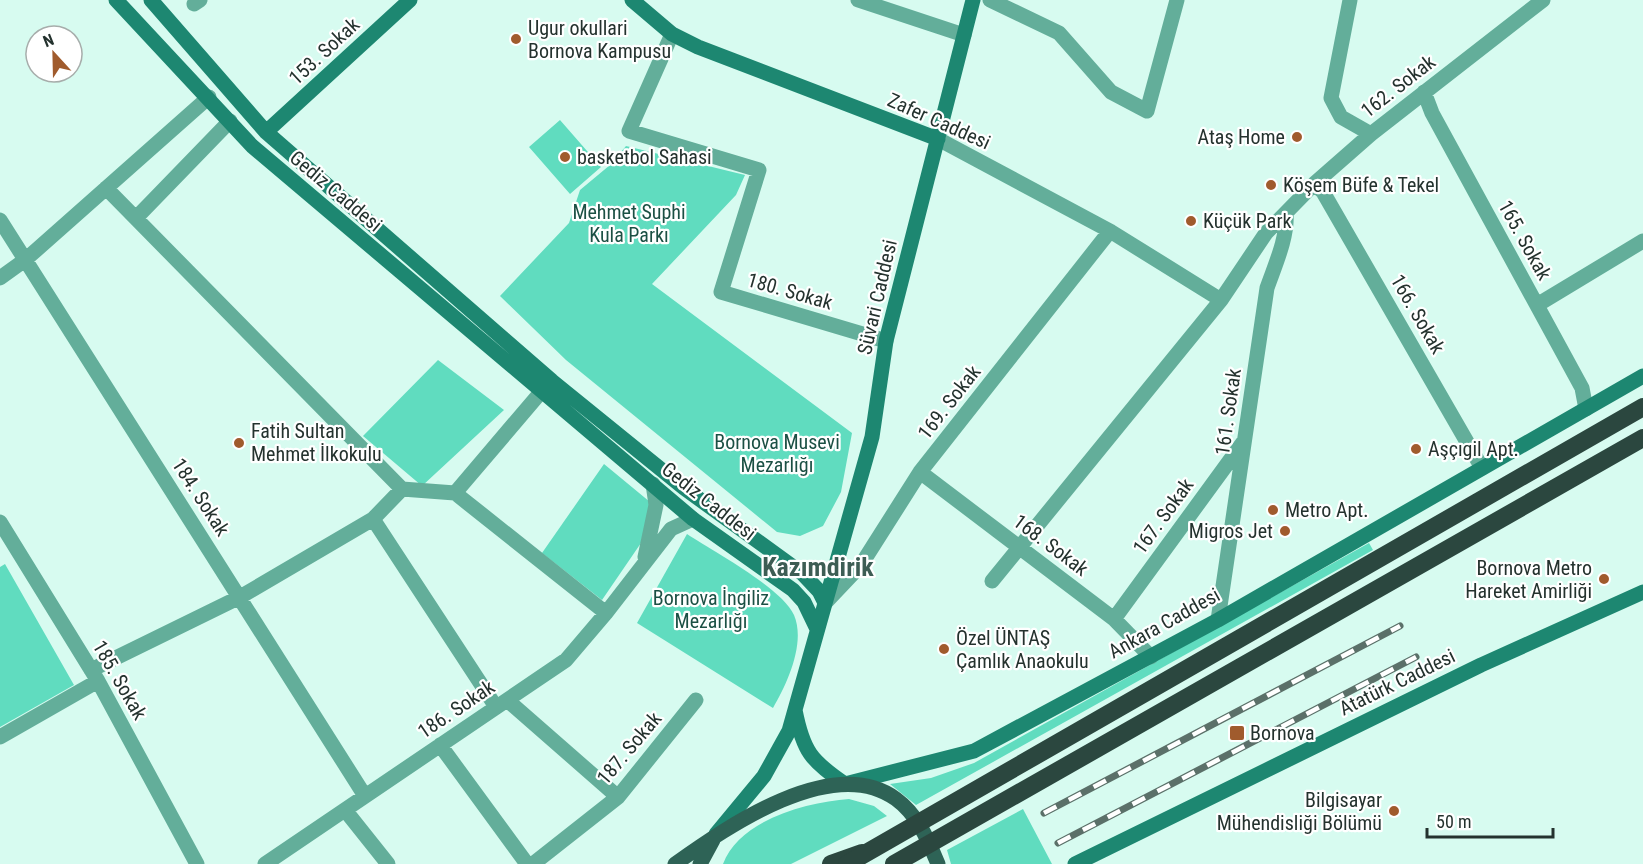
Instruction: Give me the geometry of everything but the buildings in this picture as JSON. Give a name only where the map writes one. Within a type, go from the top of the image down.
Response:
[{"type":"highway","points":[[847,864],[1643,407]]},
{"type":"highway","points":[[894,864],[1643,438]]},
{"type":"highway","points":[[831,864],[878,847]]},
{"type":"main road","name":"Gediz Caddesi","points":[[116,0],[252,146],[541,393],[693,519],[793,590],[804,602],[817,629]]},
{"type":"main road","name":"Gediz Caddesi","points":[[151,0],[266,132],[552,381],[684,488],[803,574],[819,591],[825,603]]},
{"type":"main road","name":"153. Sokak","points":[[266,132],[410,0]]},
{"type":"main road","name":"Zafer Caddesi","points":[[632,0],[672,34],[698,47],[938,139]]},
{"type":"main road","name":"Süvari Caddesi","points":[[825,603],[872,437],[885,341],[973,0]]},
{"type":"main road","name":"Ankara Caddesi","points":[[845,784],[974,751],[1218,620],[1643,376]]},
{"type":"main road","name":"Atatürk Caddesi","points":[[1075,864],[1268,767],[1481,665],[1643,592]]},
{"type":"main road","points":[[700,864],[716,834],[764,776],[789,731],[825,603]]},
{"type":"main road","points":[[795,710],[801,736],[817,765],[845,784]]},
{"type":"main road","points":[[675,864],[716,834],[762,807],[800,794],[845,784],[875,789],[896,799],[911,813],[924,831],[938,864]]},
{"type":"street","points":[[858,0],[964,35]]},
{"type":"street","points":[[990,0],[1059,33],[1111,92],[1147,111],[1177,0]]},
{"type":"street","points":[[1350,0],[1331,98],[1341,117],[1371,134]]},
{"type":"street","name":"162. Sokak","points":[[992,581],[1221,300],[1266,233],[1314,184],[1371,134],[1543,0]]},
{"type":"street","name":"180. Sokak","points":[[672,34],[629,131],[759,170],[721,292],[885,341]]},
{"type":"street","name":"165. Sokak","points":[[1424,93],[1432,113],[1582,388],[1586,409]]},
{"type":"street","points":[[0,278],[25,260],[208,97]]},
{"type":"street","points":[[136,218],[230,121]]},
{"type":"street","name":"Zafer Caddesi","points":[[938,139],[1110,231],[1221,300]]},
{"type":"street","name":"166. Sokak","points":[[1314,184],[1323,192],[1482,468]]},
{"type":"street","points":[[106,188],[402,489],[455,493],[606,613]]},
{"type":"street","name":"161. Sokak","points":[[1218,620],[1267,288],[1280,247],[1286,213]]},
{"type":"street","name":"184. Sokak","points":[[0,220],[365,796]]},
{"type":"street","name":"169. Sokak","points":[[825,603],[861,565],[920,472],[1110,231]]},
{"type":"street","points":[[1537,305],[1643,241]]},
{"type":"street","points":[[455,493],[541,393]]},
{"type":"street","name":"167. Sokak","points":[[1114,619],[1246,438]]},
{"type":"street","name":"168. Sokak","points":[[920,472],[1114,619],[1150,657]]},
{"type":"street","name":"186. Sokak","points":[[644,560],[656,505],[653,484]]},
{"type":"street","points":[[0,736],[95,676],[240,597],[373,519],[402,489]]},
{"type":"street","points":[[373,519],[502,703],[618,797]]},
{"type":"street","name":"186. Sokak","points":[[265,864],[566,660],[606,613],[644,560],[671,529],[693,519]]},
{"type":"street","name":"185. Sokak","points":[[0,522],[6,543],[95,676],[197,864]]},
{"type":"street","name":"187. Sokak","points":[[533,864],[618,797],[696,700]]},
{"type":"street","points":[[440,745],[527,864]]},
{"type":"street","points":[[345,810],[388,864]]},
{"type":"green space","name":"basketbol Sahasi","points":[[560,120],[601,167],[570,194],[529,147]]},
{"type":"green space","points":[[626,146],[745,175],[736,195],[652,284],[852,433],[841,492],[823,526],[800,536],[777,532],[566,360],[500,296],[569,223],[580,190],[610,165]]},
{"type":"green space","points":[[438,360],[504,410],[422,486],[363,436]]},
{"type":"green space","points":[[604,464],[650,502],[641,543],[602,600],[542,553]]},
{"type":"green space","name":"Bornova İngiliz Mezarlığı","points":[[687,534],[762,582],[787,604],[794,615],[798,638],[796,650],[789,675],[773,708],[637,623]]},
{"type":"green space","points":[[1369,543],[1373,550],[916,805],[890,784],[931,778],[974,763]]},
{"type":"green space","points":[[5,564],[74,685],[0,727],[0,567]]},
{"type":"green space","points":[[849,799],[874,806],[887,816],[791,864],[723,864],[731,849],[744,836],[776,816],[814,804]]},
{"type":"green space","points":[[1023,809],[1052,864],[951,864],[947,850]]},
{"type":"railway","points":[[1044,813],[1400,626]]},
{"type":"railway","points":[[1058,843],[1416,657]]},
{"type":"place","name":"Ugur okullari Bornova Kampusu","points":[[516,39]]},
{"type":"place","name":"Ataş Home","points":[[1297,137]]},
{"type":"place","name":"basketbol Sahasi","points":[[565,157]]},
{"type":"place","name":"Köşem Büfe & Tekel","points":[[1271,185]]},
{"type":"place","name":"Küçük Park","points":[[1191,221]]},
{"type":"place","name":"Fatih Sultan Mehmet İlkokulu","points":[[239,443]]},
{"type":"place","name":"Aşçıgil Apt.","points":[[1416,449]]},
{"type":"place","name":"Metro Apt.","points":[[1273,510]]},
{"type":"place","name":"Migros Jet","points":[[1285,531]]},
{"type":"place","name":"Bornova Metro Hareket Amirliği","points":[[1604,579]]},
{"type":"place","name":"Özel ÜNTAŞ Çamlık Anaokulu","points":[[944,649]]},
{"type":"place","name":"Bornova","points":[[1237,733]]},
{"type":"place","name":"Bilgisayar Mühendisliği Bölümü","points":[[1394,811]]},
{"type":"district","name":"Kazımdirik","points":[[818,567]]},
{"type":"park label","name":"Mehmet Suphi Kula Parkı","points":[[629,224]]},
{"type":"park label","name":"Bornova Musevi Mezarlığı","points":[[777,454]]}]
